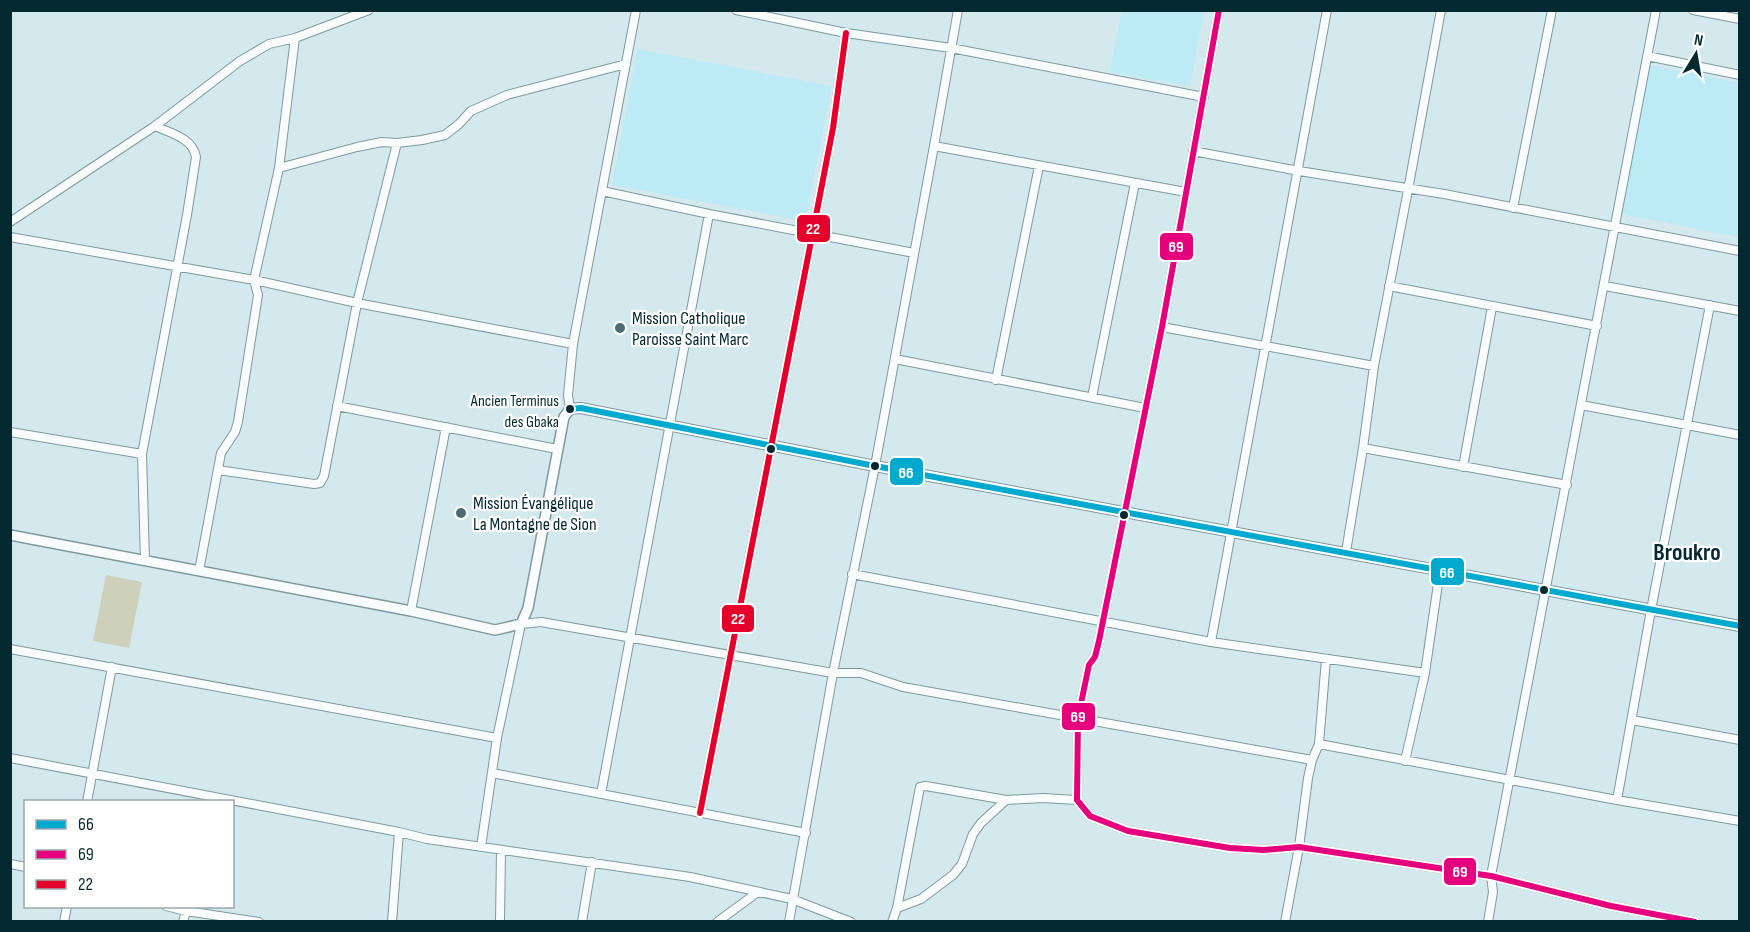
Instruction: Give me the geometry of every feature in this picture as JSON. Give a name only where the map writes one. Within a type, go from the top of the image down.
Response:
[{"type":"street","points":[[10,222],[155,126],[240,61],[269,44],[296,38],[369,10]]},
{"type":"street","points":[[481,847],[497,738],[521,624],[528,608],[564,417],[570,409],[568,395],[573,344],[636,10]]},
{"type":"street","points":[[736,10],[846,33],[951,48],[1204,97]]},
{"type":"street","points":[[789,921],[958,10]]},
{"type":"street","points":[[1219,10],[1162,327],[1103,621],[1095,657],[1089,665],[1078,718],[1077,800],[1090,816],[1128,831],[1230,848],[1264,850],[1299,848],[1491,876],[1611,906],[1695,921]]},
{"type":"street","points":[[1211,642],[1327,10]]},
{"type":"street","points":[[1346,552],[1364,448],[1374,366],[1441,10]]},
{"type":"street","points":[[1514,208],[1552,10]]},
{"type":"street","points":[[1488,921],[1493,892],[1491,876],[1598,326],[1656,10]]},
{"type":"street","points":[[1693,10],[1740,19]]},
{"type":"street","points":[[700,813],[832,128],[846,33]]},
{"type":"street","points":[[199,571],[221,453],[235,432],[238,422],[258,295],[254,280],[279,168],[296,38]]},
{"type":"street","points":[[1647,56],[1740,75]]},
{"type":"street","points":[[279,168],[357,147],[444,135],[471,111],[507,95],[626,64]]},
{"type":"street","points":[[145,561],[142,454],[195,169],[195,148],[190,143],[155,126]]},
{"type":"street","points":[[218,470],[314,484],[320,483],[324,477],[357,303],[397,143]]},
{"type":"street","points":[[934,146],[1186,192]]},
{"type":"street","points":[[1193,151],[1408,190],[1443,194],[1740,251]]},
{"type":"street","points":[[996,380],[1039,166]]},
{"type":"street","points":[[1092,397],[1135,183]]},
{"type":"street","points":[[602,191],[914,253]]},
{"type":"street","points":[[601,794],[709,214]]},
{"type":"street","points":[[10,237],[254,280],[357,303],[573,344]]},
{"type":"street","points":[[1389,286],[1598,326]]},
{"type":"street","points":[[1605,286],[1740,311]]},
{"type":"street","points":[[1617,800],[1651,609],[1710,305]]},
{"type":"street","points":[[1463,467],[1492,307]]},
{"type":"street","points":[[1162,327],[1374,366]]},
{"type":"street","points":[[895,359],[1145,408]]},
{"type":"street","points":[[1581,405],[1740,435]]},
{"type":"street","points":[[337,406],[557,449]]},
{"type":"street","points":[[570,409],[581,408],[1547,592],[1740,626]]},
{"type":"street","points":[[411,612],[446,427]]},
{"type":"street","points":[[10,432],[142,454]]},
{"type":"street","points":[[1364,448],[1567,485]]},
{"type":"street","points":[[10,535],[495,630],[541,622],[833,674],[861,673],[903,687],[1312,760]]},
{"type":"street","points":[[1405,761],[1425,673],[1440,570]]},
{"type":"street","points":[[852,574],[1211,642],[1425,673]]},
{"type":"street","points":[[10,650],[497,738]]},
{"type":"street","points":[[1285,921],[1312,760],[1318,744],[1326,659]]},
{"type":"street","points":[[87,800],[112,667]]},
{"type":"street","points":[[1632,720],[1740,740]]},
{"type":"street","points":[[1318,744],[1740,821]]},
{"type":"street","points":[[10,758],[230,800]]},
{"type":"street","points":[[492,773],[806,833]]},
{"type":"street","points":[[892,921],[897,908],[920,787],[926,786],[1006,800],[1042,798],[1077,800]]},
{"type":"street","points":[[897,908],[921,899],[953,876],[962,864],[973,834],[981,823],[1006,800]]},
{"type":"street","points":[[234,801],[427,839],[690,877],[792,899],[851,921]]},
{"type":"street","points":[[391,921],[399,832]]},
{"type":"street","points":[[500,921],[501,850]]},
{"type":"street","points":[[582,921],[592,862]]},
{"type":"street","points":[[717,921],[758,892]]},
{"type":"street","points":[[173,908],[186,912],[258,921]]},
{"type":"street","points":[[183,921],[186,912]]},
{"type":"shaded area","points":[[1122,10],[1204,11],[1190,86],[1110,72]]},
{"type":"shaded area","points":[[638,49],[832,86],[805,221],[612,185]]},
{"type":"shaded area","points":[[1650,65],[1739,83],[1739,237],[1621,214]]},
{"type":"green space","points":[[106,575],[142,582],[129,648],[93,641]]},
{"type":"transit line","name":"69","points":[[1219,10],[1162,327],[1099,641],[1095,657],[1089,665],[1078,718],[1077,800],[1090,816],[1128,831],[1230,848],[1264,850],[1299,847],[1491,876],[1611,906],[1695,922]]},
{"type":"transit line","name":"22","points":[[700,813],[833,128],[846,33]]},
{"type":"transit line","name":"66","points":[[570,409],[581,408],[875,466],[1740,626]]},
{"type":"place","name":"Mission Catholique Paroisse Saint Marc","points":[[620,328]]},
{"type":"place","name":"Ancien Terminus des Gbaka","points":[[570,409]]},
{"type":"place","name":"Mission Évangélique La Montagne de Sion","points":[[461,513]]},
{"type":"district","name":"Broukro","points":[[1687,552]]}]
